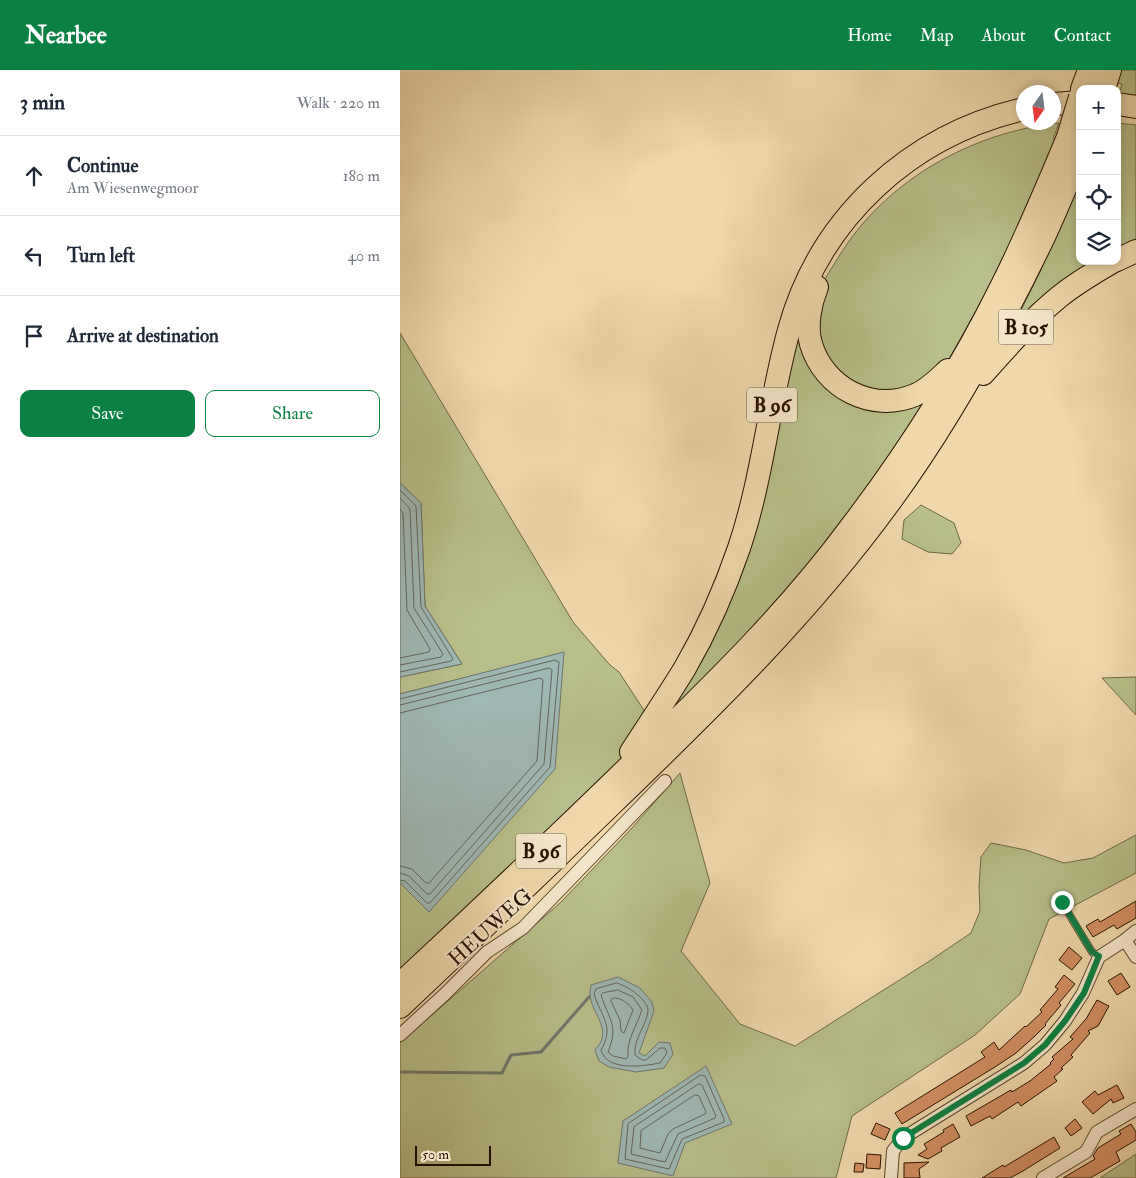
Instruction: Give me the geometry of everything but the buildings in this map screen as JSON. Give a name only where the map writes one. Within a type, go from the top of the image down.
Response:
[{"type":"highway","name":"B 96","points":[[1061,101],[1076,94]]},
{"type":"highway","points":[[1121,105],[1136,107]]},
{"type":"highway","name":"B 96","points":[[611,784],[685,668],[721,595],[739,547],[752,503],[776,381],[789,328],[807,281],[823,252],[840,224],[875,187],[900,166],[925,148],[951,134],[979,122],[1016,111]]},
{"type":"highway","points":[[1061,117],[1076,116]]},
{"type":"highway","points":[[1121,117],[1136,119]]},
{"type":"highway","name":"B 96","points":[[964,356],[930,387],[915,395],[884,401],[868,399],[852,393],[836,383],[825,372],[816,357],[811,342],[809,323],[813,298],[823,273],[870,210],[921,167],[952,149],[999,130],[1016,126]]},
{"type":"highway","name":"B 96","points":[[410,982],[700,720],[783,633],[824,586],[893,498],[933,439],[980,362],[1044,238],[1079,130]]},
{"type":"highway","name":"B 96","points":[[400,1007],[410,982],[729,667],[811,577],[848,531],[879,490],[924,423],[964,356],[1074,146]]},
{"type":"highway","name":"B 105","points":[[1121,258],[1136,251]]},
{"type":"highway","name":"B 105","points":[[952,408],[1039,315],[1075,285],[1108,265]]},
{"type":"street","name":"HEUWEG","points":[[400,1035],[487,952],[523,928],[665,781]]},
{"type":"street","points":[[891,1178],[893,1151],[903,1138],[1024,1063],[1045,1045],[1065,1021],[1084,993],[1099,956],[1126,940],[1136,931]]},
{"type":"street","points":[[1126,940],[1136,957]]},
{"type":"street","points":[[1043,1178],[1086,1152],[1097,1132],[1136,1109]]},
{"type":"lane","points":[[1062,902],[1092,952],[1099,956]]},
{"type":"green space","points":[[1121,70],[1136,70],[1136,104],[1121,101],[1122,84],[1117,83]]},
{"type":"green space","points":[[1016,117],[1016,122],[994,128],[939,152],[913,168],[890,187],[848,231],[830,256],[814,284],[807,303],[805,323],[807,342],[813,361],[823,377],[836,390],[852,400],[870,406],[891,407],[911,402],[930,393],[931,395],[860,499],[826,544],[750,630],[644,738],[703,644],[733,578],[757,495],[787,356],[804,301],[815,276],[844,230],[880,190],[901,172],[950,139],[986,125]]},
{"type":"green space","points":[[1121,123],[1136,125],[1136,248],[1121,254]]},
{"type":"green space","points":[[1019,130],[1056,130],[1053,139],[1055,140],[989,288],[946,364],[926,385],[860,394],[815,344],[818,303],[825,278],[857,230],[905,184],[933,165],[963,149]]},
{"type":"green space","points":[[1076,188],[1076,265],[1102,265],[1002,348],[1041,270],[1054,235]]},
{"type":"green space","points":[[400,333],[573,622],[610,665],[619,672],[647,715],[611,784],[400,984],[400,883],[429,911],[564,653],[400,694],[400,677],[462,664],[425,606],[421,503],[400,483]]},
{"type":"green space","points":[[921,505],[954,523],[961,543],[952,554],[928,552],[902,539],[904,520]]},
{"type":"green space","points":[[1136,677],[1136,715],[1102,678]]},
{"type":"green space","points":[[680,773],[710,883],[681,951],[740,1024],[795,1046],[971,933],[980,911],[981,857],[991,843],[1026,850],[1064,863],[1093,858],[1136,835],[1136,873],[1049,919],[1020,994],[975,1035],[852,1116],[836,1178],[400,1178],[400,1043],[560,903],[632,828]]},
{"type":"green space","points":[[1136,1154],[1136,1178],[1100,1178]]},
{"type":"water","points":[[400,483],[421,503],[425,606],[462,664],[400,677]]},
{"type":"water","points":[[564,652],[555,769],[429,912],[400,883],[400,694]]},
{"type":"water","points":[[618,977],[640,988],[652,1002],[654,1011],[639,1053],[645,1056],[659,1042],[670,1043],[673,1054],[664,1068],[636,1072],[609,1067],[599,1061],[595,1050],[603,1032],[591,1000],[591,985]]},
{"type":"water","points":[[706,1066],[732,1124],[685,1143],[673,1176],[618,1163],[623,1121]]},
{"type":"waterway","points":[[400,1072],[502,1073],[511,1055],[541,1052],[589,997]]},
{"type":"route","points":[[903,1138],[1024,1063],[1045,1045],[1065,1021],[1084,993],[1099,956],[1092,952],[1062,902]]}]
